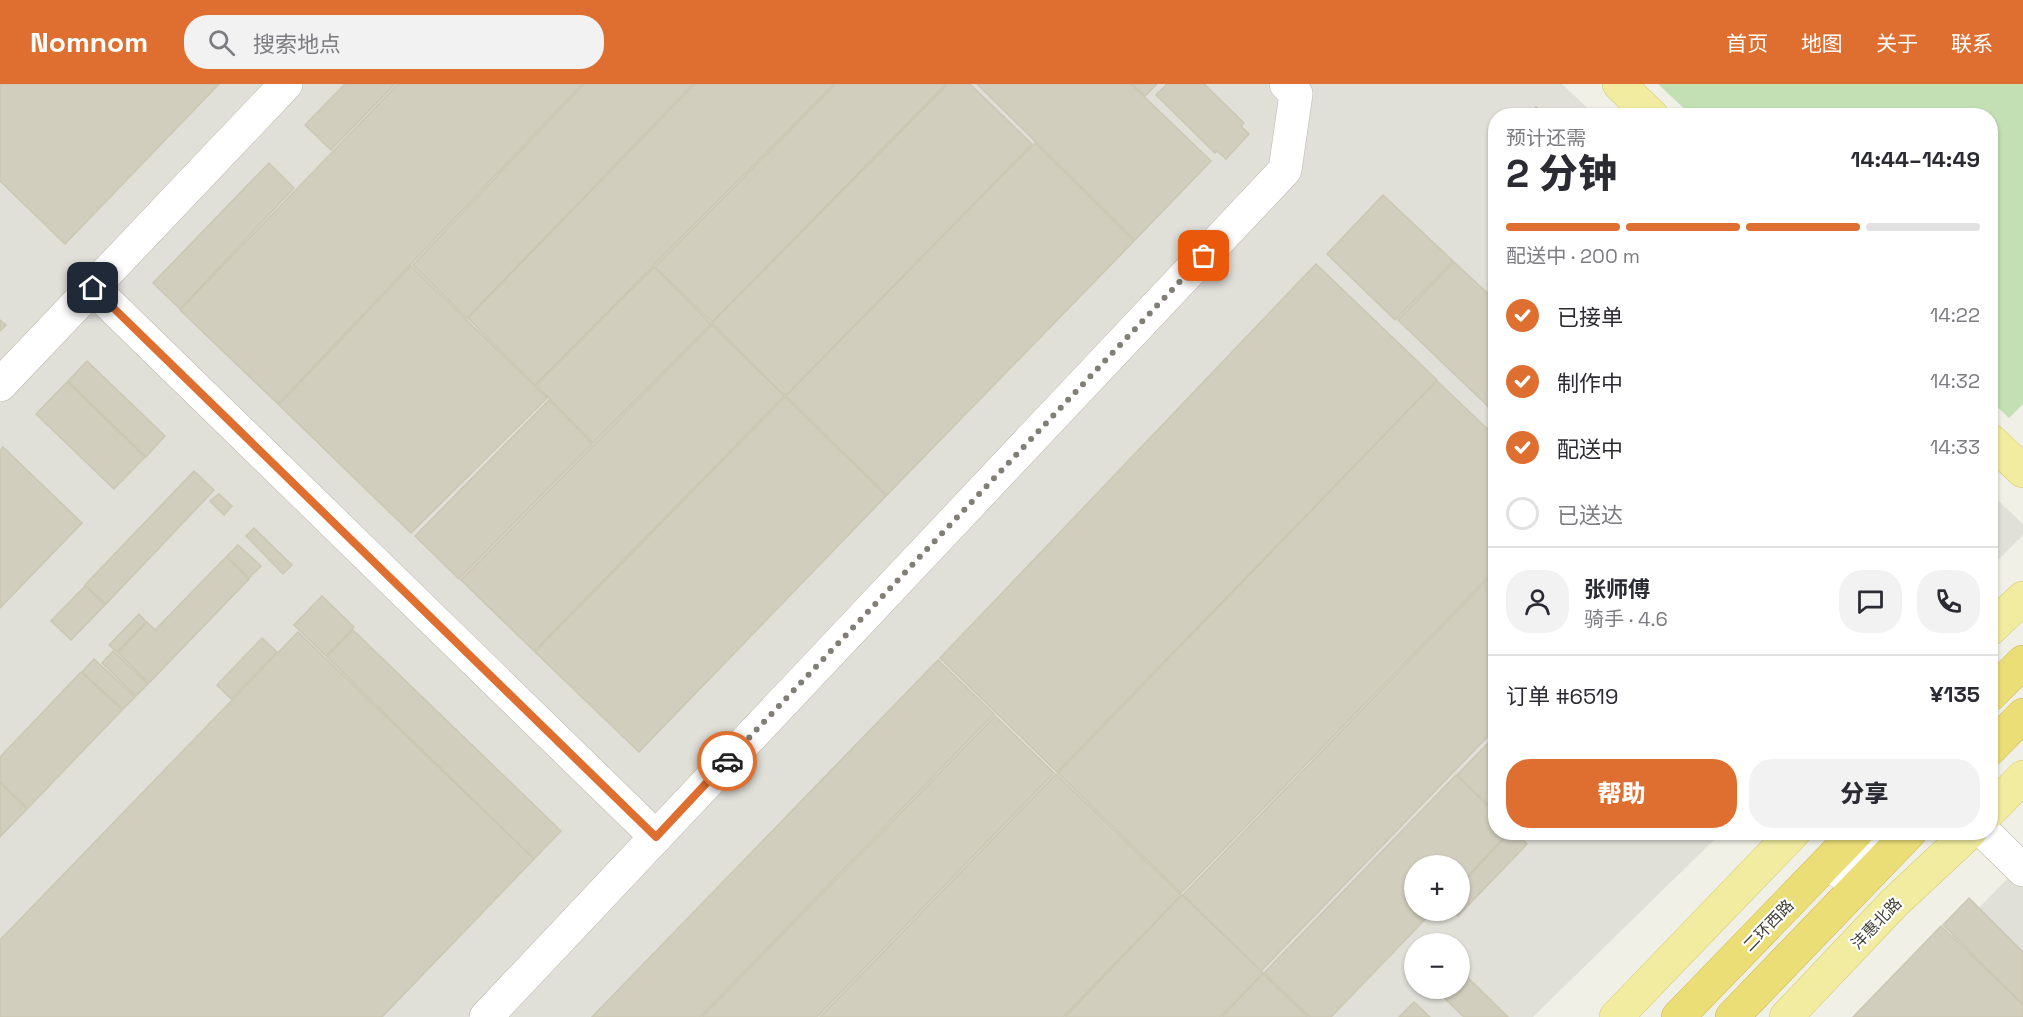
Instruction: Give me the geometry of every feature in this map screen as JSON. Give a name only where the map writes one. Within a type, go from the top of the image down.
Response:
[{"type":"highway","points":[[1998,687],[2023,662]]},
{"type":"highway","points":[[1998,741],[2023,715]]},
{"type":"highway","name":"二环西路","points":[[1678,1017],[1849,840]]},
{"type":"highway","points":[[1732,1017],[1902,840]]},
{"type":"main road","points":[[1619,84],[1644,108]]},
{"type":"main road","points":[[1998,448],[2023,471]]},
{"type":"main road","points":[[1998,621],[2023,598]]},
{"type":"main road","points":[[1998,804],[2023,777]]},
{"type":"main road","points":[[1616,1017],[1786,840]]},
{"type":"main road","name":"沣惠北路","points":[[1786,1017],[1894,903],[1961,840]]},
{"type":"street","points":[[0,386],[286,84]]},
{"type":"street","points":[[486,1017],[1285,170],[1296,94],[1286,84]]},
{"type":"street","points":[[93,288],[656,837]]},
{"type":"street","points":[[1699,1017],[1870,840]]},
{"type":"street","points":[[1992,840],[2023,870]]},
{"type":"shaded area","points":[[0,84],[1562,84],[1588,108],[1488,108],[1488,840],[1714,840],[1533,1017],[0,1017]]},
{"type":"shaded area","points":[[1998,501],[2023,524],[2023,535],[1998,560]]},
{"type":"shaded area","points":[[2023,863],[2023,1017],[1872,1017]]},
{"type":"green space","points":[[1658,84],[2023,84],[2023,404],[2009,418],[1998,408],[1998,108],[1684,108]]},
{"type":"building","points":[[0,84],[219,84],[65,244],[0,181]]},
{"type":"building","points":[[345,84],[395,84],[331,150],[305,125]]},
{"type":"building","points":[[398,84],[582,84],[278,404],[180,310]]},
{"type":"building","points":[[584,84],[693,84],[467,318],[413,265]]},
{"type":"building","points":[[695,84],[834,84],[535,385],[468,318]]},
{"type":"building","points":[[836,84],[946,84],[712,322],[655,267]]},
{"type":"building","points":[[948,84],[970,84],[1032,144],[784,395],[712,323]]},
{"type":"building","points":[[977,84],[1131,84],[1211,161],[1135,240]]},
{"type":"building","points":[[1132,84],[1157,84],[1145,96]]},
{"type":"building","points":[[1167,84],[1204,84],[1244,123],[1241,126],[1249,134],[1226,159],[1217,151],[1215,153],[1156,95]]},
{"type":"building","points":[[1035,143],[1134,241],[887,495],[786,396]]},
{"type":"building","points":[[269,163],[294,188],[180,309],[153,283]]},
{"type":"building","points":[[1383,195],[1453,261],[1395,320],[1327,254]]},
{"type":"building","points":[[1454,262],[1488,294],[1488,406],[1398,320]]},
{"type":"building","points":[[1316,264],[1437,380],[1057,772],[940,658]]},
{"type":"building","points":[[411,266],[547,398],[411,533],[279,405]]},
{"type":"building","points":[[654,267],[711,324],[593,443],[536,385]]},
{"type":"building","points":[[0,320],[6,325],[0,331]]},
{"type":"building","points":[[712,325],[784,396],[534,651],[461,580]]},
{"type":"building","points":[[87,361],[165,436],[146,457],[68,381]]},
{"type":"building","points":[[1437,381],[1488,429],[1488,577],[1181,893],[1058,773]]},
{"type":"building","points":[[67,382],[145,457],[114,489],[36,414]]},
{"type":"building","points":[[785,397],[886,496],[639,752],[535,652]]},
{"type":"building","points":[[549,400],[592,444],[459,579],[415,536]]},
{"type":"building","points":[[3,447],[82,523],[0,608],[0,451]]},
{"type":"building","points":[[194,471],[214,490],[106,604],[85,585]]},
{"type":"building","points":[[219,494],[232,506],[224,515],[210,501]]},
{"type":"building","points":[[254,528],[292,565],[283,574],[246,536]]},
{"type":"building","points":[[238,545],[261,566],[249,578],[227,556]]},
{"type":"building","points":[[226,557],[249,579],[149,683],[118,653],[147,622],[155,630]]},
{"type":"building","points":[[1488,579],[1488,736],[1261,971],[1183,895]]},
{"type":"building","points":[[85,586],[105,605],[71,640],[51,621]]},
{"type":"building","points":[[322,596],[354,627],[326,656],[294,625]]},
{"type":"building","points":[[139,614],[146,622],[117,652],[109,645]]},
{"type":"building","points":[[353,630],[561,831],[534,859],[327,657]]},
{"type":"building","points":[[298,632],[534,859],[382,1017],[0,1017],[0,940]]},
{"type":"building","points":[[262,638],[277,652],[231,699],[217,685]]},
{"type":"building","points":[[113,651],[148,684],[136,696],[102,663]]},
{"type":"building","points":[[94,659],[135,697],[123,709],[82,672]]},
{"type":"building","points":[[938,660],[994,714],[700,1017],[592,1017]]},
{"type":"building","points":[[81,672],[122,710],[28,808],[0,782],[0,757]]},
{"type":"building","points":[[995,716],[1054,773],[817,1017],[702,1017]]},
{"type":"building","points":[[1488,743],[1488,804],[1457,775]]},
{"type":"building","points":[[1056,774],[1181,895],[1063,1017],[820,1017]]},
{"type":"building","points":[[1456,775],[1488,806],[1488,840],[1501,840],[1470,873],[1470,855],[1404,855],[1404,921],[1423,921],[1412,933],[1404,933],[1404,941],[1331,1017],[1310,1017],[1264,973]]},
{"type":"building","points":[[0,783],[27,809],[0,837]]},
{"type":"building","points":[[1503,840],[1523,840],[1527,844],[1470,903],[1470,875]]},
{"type":"building","points":[[1182,895],[1263,973],[1220,1017],[1065,1017]]},
{"type":"building","points":[[1969,898],[2023,952],[2023,1004],[1943,925]]},
{"type":"building","points":[[1941,926],[2023,1005],[2023,1017],[1853,1017]]},
{"type":"building","points":[[1263,974],[1308,1017],[1222,1017]]},
{"type":"building","points":[[1470,980],[1508,1017],[1464,1017],[1445,999],[1470,999]]},
{"type":"building","points":[[1414,1002],[1430,1017],[1399,1017]]},
{"type":"way so far","points":[[727,761],[1204,256]]},
{"type":"route","points":[[93,288],[656,837],[727,761]]}]
